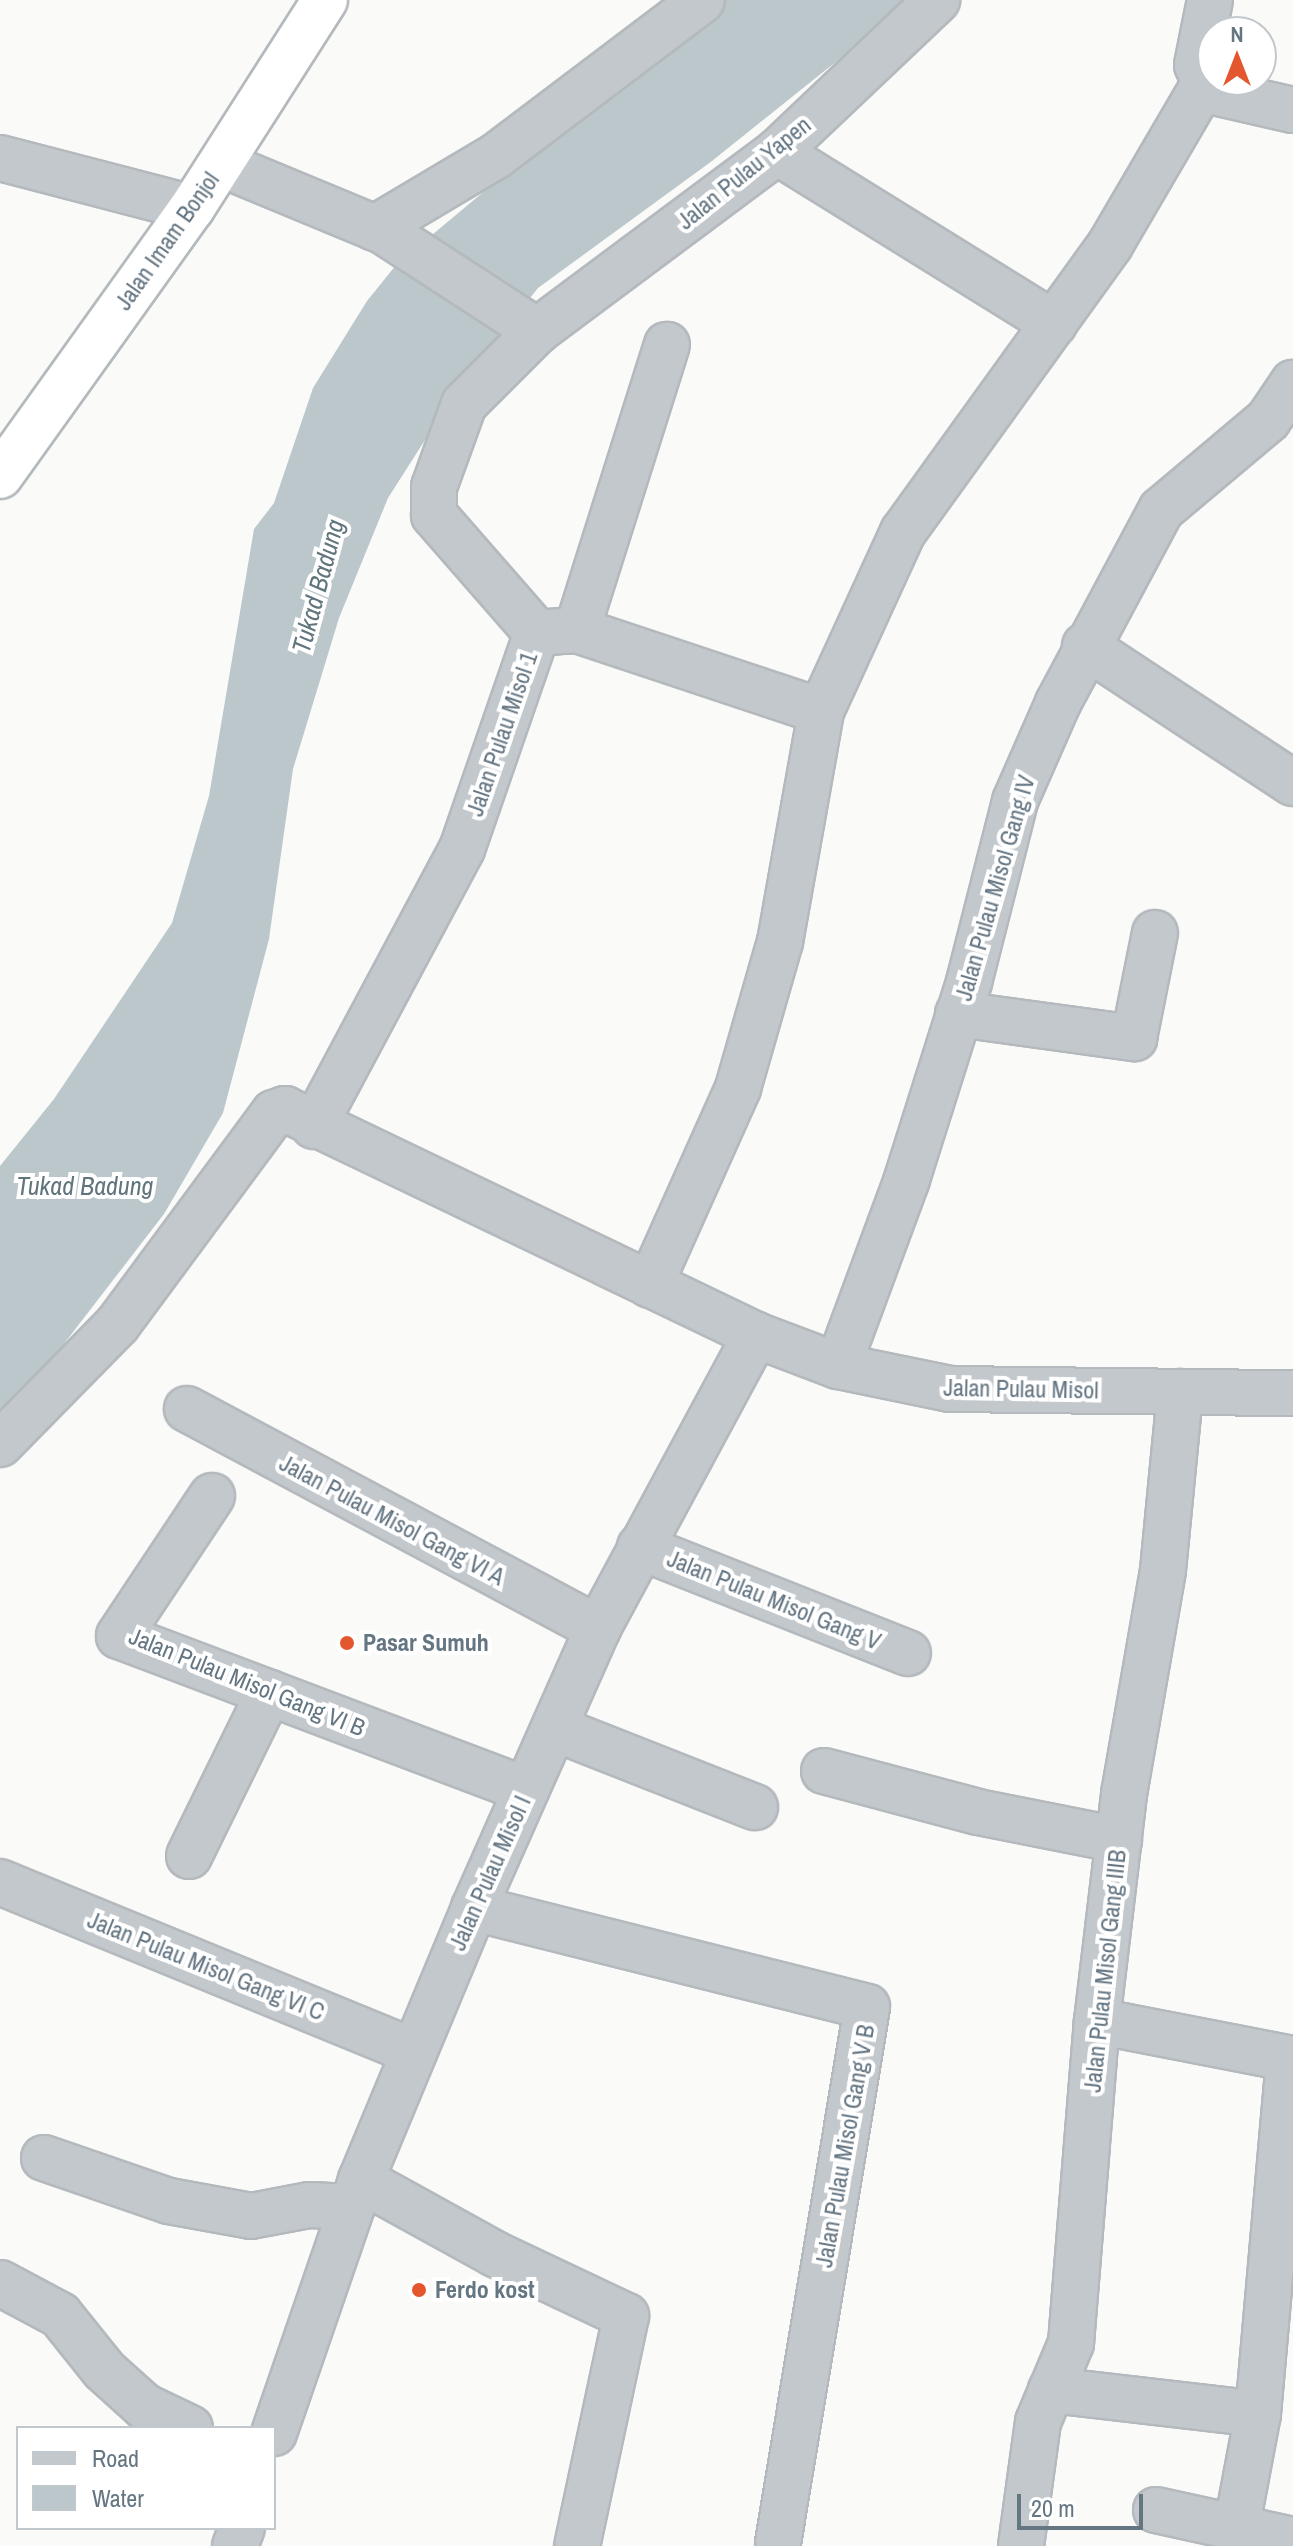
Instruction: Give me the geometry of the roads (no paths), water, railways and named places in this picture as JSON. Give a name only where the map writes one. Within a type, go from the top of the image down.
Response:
[{"type":"highway","name":"Jalan Imam Bonjol","points":[[0,476],[192,208],[325,0]]},
{"type":"street","points":[[379,229],[496,156],[702,0]]},
{"type":"street","name":"Jalan Pulau Yapen","points":[[526,324],[777,152],[937,0]]},
{"type":"street","points":[[650,1285],[738,1088],[780,942],[821,711],[903,532],[1110,245],[1197,96]]},
{"type":"street","points":[[1238,96],[1293,110]]},
{"type":"street","points":[[777,152],[1054,324]]},
{"type":"street","points":[[0,158],[192,208]]},
{"type":"street","points":[[221,164],[379,229],[526,324]]},
{"type":"street","name":"Jalan Pulau Misol 1","points":[[0,1444],[117,1325],[296,1118],[462,849],[557,632],[434,515],[434,487],[464,404],[526,324]]},
{"type":"street","points":[[667,345],[557,632],[821,711]]},
{"type":"street","name":"Jalan Pulau Misol Gang IV","points":[[838,1366],[907,1179],[989,914],[1015,801],[1085,646],[1161,510],[1268,420],[1293,383]]},
{"type":"street","points":[[1085,646],[1293,783]]},
{"type":"street","points":[[958,1014],[1134,1038],[1155,933]]},
{"type":"street","points":[[296,1118],[756,1335]]},
{"type":"street","name":"Jalan Pulau Misol","points":[[756,1335],[838,1366],[930,1388],[1293,1393]]},
{"type":"street","name":"Jalan Pulau Misol I","points":[[276,2427],[356,2194],[412,2051],[474,1908],[598,1628],[756,1335]]},
{"type":"street","name":"Jalan Pulau Misol Gang IIIB","points":[[1021,2546],[1038,2422],[1071,2343],[1097,2021],[1119,1840],[1163,1570],[1180,1392]]},
{"type":"street","name":"Jalan Pulau Misol Gang VI A","points":[[187,1409],[598,1628]]},
{"type":"street","name":"Jalan Pulau Misol Gang VI B","points":[[212,1496],[119,1636],[526,1790]]},
{"type":"street","name":"Jalan Pulau Misol Gang V","points":[[640,1547],[908,1653]]},
{"type":"street","points":[[189,1856],[269,1693]]},
{"type":"street","points":[[554,1728],[755,1807]]},
{"type":"street","points":[[824,1771],[978,1812],[1119,1840]]},
{"type":"street","name":"Jalan Pulau Misol Gang VI C","points":[[0,1882],[412,2051]]},
{"type":"street","name":"Jalan Pulau Misol Gang V B","points":[[474,1908],[867,2007],[778,2543]]},
{"type":"street","points":[[1097,2021],[1291,2059],[1258,2414],[1236,2530]]},
{"type":"street","points":[[44,2158],[169,2201],[251,2216],[356,2194],[495,2254],[626,2316],[577,2546]]},
{"type":"street","points":[[0,2283],[60,2315],[104,2370],[144,2406],[186,2426]]},
{"type":"street","points":[[1051,2390],[1258,2414]]},
{"type":"street","points":[[1156,2510],[1236,2530],[1293,2540]]},
{"type":"water","name":"Tukad Badung","points":[[713,0],[913,0],[712,161],[538,288],[462,382],[388,498],[339,618],[293,769],[269,939],[223,1113],[164,1214],[33,1384],[0,1414],[0,1166],[54,1099],[172,923],[209,796],[254,529],[274,503],[313,388],[367,301],[396,265]]},
{"type":"place","name":"Pasar Sumuh","points":[[347,1643]]},
{"type":"place","name":"Ferdo kost","points":[[419,2290]]}]
